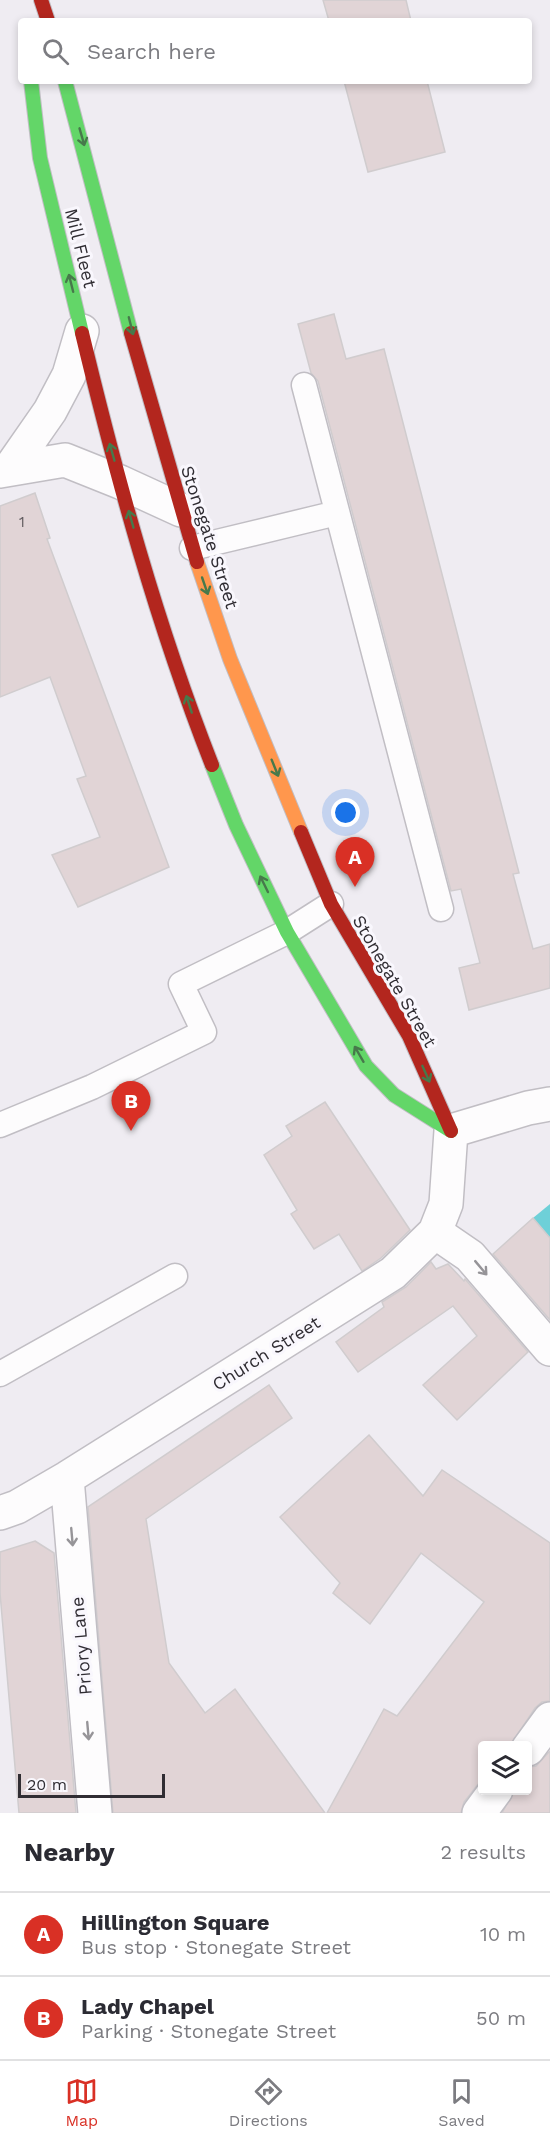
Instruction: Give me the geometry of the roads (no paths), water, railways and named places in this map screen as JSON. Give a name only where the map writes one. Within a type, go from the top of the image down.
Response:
[{"type":"street","points":[[41,0],[47,18]]},
{"type":"street","name":"Mill Fleet","points":[[31,84],[40,158],[103,422],[120,482]]},
{"type":"street","name":"Stonegate Street","points":[[66,84],[151,407],[192,548],[230,658],[331,904],[409,1036],[450,1131]]},
{"type":"street","points":[[5,469],[60,393],[69,375],[82,331]]},
{"type":"street","points":[[5,469],[65,460],[181,510]]},
{"type":"street","points":[[120,482],[192,713],[236,825],[287,932],[366,1066],[394,1095],[450,1131],[528,1108],[550,1104]]},
{"type":"street","name":"Church Street","points":[[0,1514],[17,1507],[67,1478],[393,1273],[435,1232],[446,1204],[450,1131]]},
{"type":"street","points":[[435,1232],[470,1256],[550,1349]]},
{"type":"street","name":"Priory Lane","points":[[67,1478],[94,1813]]},
{"type":"street","points":[[532,1744],[550,1719]]},
{"type":"street","points":[[479,1813],[493,1795]]},
{"type":"lane","points":[[304,385],[441,909]]},
{"type":"lane","points":[[192,548],[337,513]]},
{"type":"lane","points":[[0,1125],[92,1087],[204,1032],[182,984],[287,932],[331,904]]},
{"type":"lane","points":[[0,1374],[176,1276]]},
{"type":"water","points":[[550,1204],[550,1238],[533,1218]]},
{"type":"place","name":"Hillington Square","points":[[355,887]]},
{"type":"place","name":"Lady Chapel","points":[[131,1131]]}]
